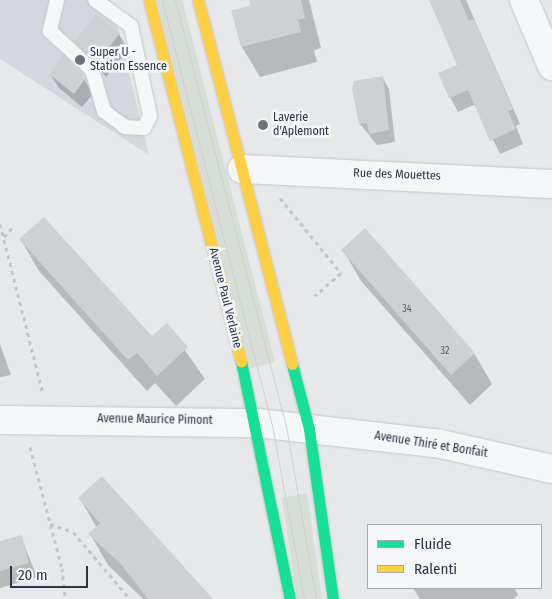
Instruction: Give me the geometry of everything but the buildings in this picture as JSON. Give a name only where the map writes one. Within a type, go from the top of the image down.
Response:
[{"type":"street","name":"Avenue Paul Verlaine","points":[[149,0],[257,423],[290,599]]},
{"type":"street","points":[[198,0],[309,429],[333,599]]},
{"type":"street","points":[[524,0],[552,66]]},
{"type":"street","name":"Rue des Mouettes","points":[[242,169],[463,177],[552,184]]},
{"type":"street","name":"Avenue Maurice Pimont","points":[[0,420],[257,423],[309,429]]},
{"type":"street","name":"Avenue Thiré et Bonfait","points":[[309,429],[440,444],[552,469]]},
{"type":"lane","points":[[57,0],[50,31],[92,70],[104,111],[125,127],[144,128],[150,116],[131,26],[95,0]]},
{"type":"path","points":[[273,171],[278,196],[341,273],[315,296]]},
{"type":"path","points":[[0,224],[39,419],[30,461],[49,524],[65,599]]},
{"type":"path","points":[[3,237],[12,228]]},
{"type":"path","points":[[49,524],[74,532],[130,599]]},
{"type":"shaded area","points":[[0,0],[111,0],[149,155],[0,59]]},
{"type":"shaded area","points":[[157,0],[182,0],[275,362],[251,368]]},
{"type":"shaded area","points":[[307,493],[322,599],[297,599],[282,498]]},
{"type":"tram line","points":[[162,0],[272,425],[304,599]]},
{"type":"tram line","points":[[175,0],[286,426],[316,599]]},
{"type":"traffic: fast","points":[[241,361],[290,599]]},
{"type":"traffic: fast","points":[[292,364],[309,429],[333,599]]},
{"type":"traffic: slow","points":[[149,0],[241,361]]},
{"type":"traffic: slow","points":[[198,0],[292,364]]},
{"type":"place","name":"Super U - Station Essence","points":[[80,60]]},
{"type":"place","name":"Laverie d'Aplemont","points":[[263,125]]}]
